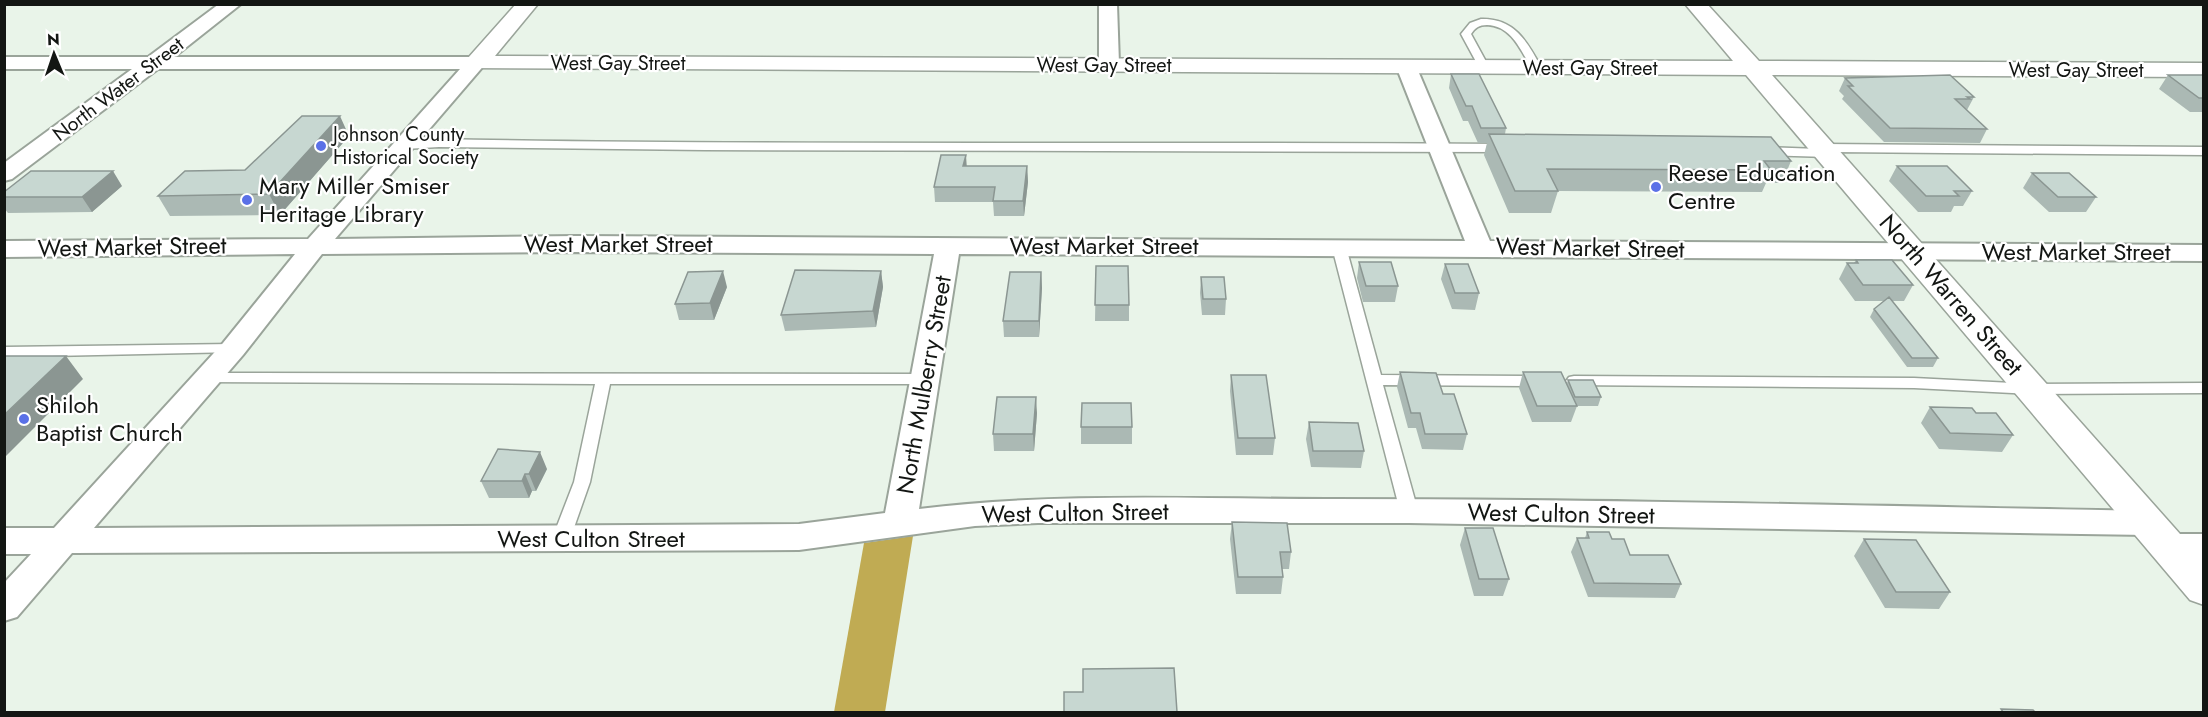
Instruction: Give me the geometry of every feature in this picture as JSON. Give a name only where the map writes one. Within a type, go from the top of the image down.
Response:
[{"type":"street","name":"North Water Street","points":[[4,174],[232,4]]},
{"type":"street","points":[[4,607],[60,541],[233,349],[316,245],[528,4]]},
{"type":"street","points":[[1108,4],[1109,64]]},
{"type":"street","name":"North Warren Street","points":[[1695,4],[1826,150],[2204,589]]},
{"type":"street","name":"West Gay Street","points":[[4,63],[1109,64],[2204,70]]},
{"type":"street","points":[[1406,66],[1480,247]]},
{"type":"street","name":"West Market Street","points":[[4,249],[316,245],[948,246],[1480,247],[2204,253]]},
{"type":"street","name":"North Mulberry Street","points":[[900,524],[927,379],[948,246]]},
{"type":"street","name":"West Culton Street","points":[[4,541],[799,537],[975,514],[1038,511],[1409,511],[2158,535],[2204,547]]},
{"type":"lane","points":[[1484,67],[1466,34],[1469,27],[1478,22],[1492,21],[1513,29],[1536,67]]},
{"type":"lane","points":[[405,145],[439,143],[795,149],[1025,145],[1522,148]]},
{"type":"lane","points":[[1748,151],[2204,151]]},
{"type":"lane","points":[[1339,247],[1409,511]]},
{"type":"lane","points":[[5,352],[233,349]]},
{"type":"lane","points":[[207,378],[927,379]]},
{"type":"lane","points":[[561,539],[582,482],[603,380]]},
{"type":"lane","points":[[1373,380],[1914,383],[2032,389],[2204,388]]},
{"type":"shaded area","points":[[913,536],[885,712],[834,712],[864,543]]},
{"type":"building","points":[[1451,74],[1479,74],[1506,128],[1481,128],[1472,106],[1466,106]]},
{"type":"building","points":[[1950,75],[1974,97],[1955,99],[1987,129],[1890,128],[1848,86],[1853,86],[1845,78]]},
{"type":"building","points":[[2168,75],[2204,75],[2204,98],[2199,98]]},
{"type":"building","points":[[302,116],[340,116],[269,194],[158,196],[185,171],[245,170]]},
{"type":"building","points":[[1489,134],[1771,137],[1791,161],[1764,161],[1771,170],[1547,169],[1558,191],[1515,191]]},
{"type":"building","points":[[941,155],[966,155],[963,166],[1027,166],[1023,201],[993,201],[995,187],[934,187]]},
{"type":"building","points":[[1897,166],[1947,166],[1972,191],[1954,191],[1959,196],[1926,196]]},
{"type":"building","points":[[31,171],[113,171],[82,197],[4,197],[4,192]]},
{"type":"building","points":[[2032,173],[2069,173],[2096,197],[2058,197]]},
{"type":"building","points":[[1856,260],[1892,260],[1913,285],[1863,285],[1847,263],[1858,263]]},
{"type":"building","points":[[1359,262],[1391,262],[1398,286],[1366,286]]},
{"type":"building","points":[[1445,264],[1468,264],[1479,293],[1455,293]]},
{"type":"building","points":[[1096,266],[1128,266],[1129,305],[1095,305]]},
{"type":"building","points":[[795,270],[881,271],[873,311],[781,315]]},
{"type":"building","points":[[723,271],[710,303],[675,304],[688,272]]},
{"type":"building","points":[[1010,272],[1041,272],[1039,321],[1003,321]]},
{"type":"building","points":[[1201,277],[1224,277],[1226,299],[1203,299]]},
{"type":"building","points":[[1889,297],[1938,358],[1912,358],[1874,309]]},
{"type":"building","points":[[4,356],[66,356],[4,415]]},
{"type":"building","points":[[1400,372],[1436,373],[1443,394],[1454,394],[1467,434],[1425,434],[1420,413],[1411,413]]},
{"type":"building","points":[[1523,372],[1561,372],[1577,406],[1537,406]]},
{"type":"building","points":[[1231,375],[1266,375],[1275,438],[1238,438]]},
{"type":"building","points":[[1568,380],[1593,380],[1601,397],[1575,397]]},
{"type":"building","points":[[997,397],[1036,397],[1033,434],[993,434]]},
{"type":"building","points":[[1082,403],[1131,403],[1132,427],[1081,427]]},
{"type":"building","points":[[1930,407],[1972,408],[1976,413],[1996,413],[2013,435],[1950,433]]},
{"type":"building","points":[[1309,422],[1358,423],[1364,451],[1313,451]]},
{"type":"building","points":[[498,449],[540,452],[529,474],[525,474],[522,481],[481,481]]},
{"type":"building","points":[[1232,522],[1287,523],[1291,552],[1280,552],[1283,577],[1238,577]]},
{"type":"building","points":[[1465,528],[1493,528],[1509,579],[1479,579]]},
{"type":"building","points":[[1587,532],[1609,532],[1612,539],[1624,539],[1630,555],[1668,555],[1681,584],[1594,583],[1577,538],[1589,538]]},
{"type":"building","points":[[1864,539],[1916,540],[1950,592],[1896,592]]},
{"type":"building","points":[[1174,668],[1177,712],[1064,712],[1064,692],[1083,692],[1083,669]]},
{"type":"building","points":[[2001,709],[2033,710],[2035,712],[2003,712]]},
{"type":"place","name":"Johnson County Historical Society","points":[[321,146]]},
{"type":"place","name":"Reese Education Centre","points":[[1656,187]]},
{"type":"place","name":"Mary Miller Smiser Heritage Library","points":[[247,200]]},
{"type":"place","name":"Shiloh Baptist Church","points":[[24,419]]}]
